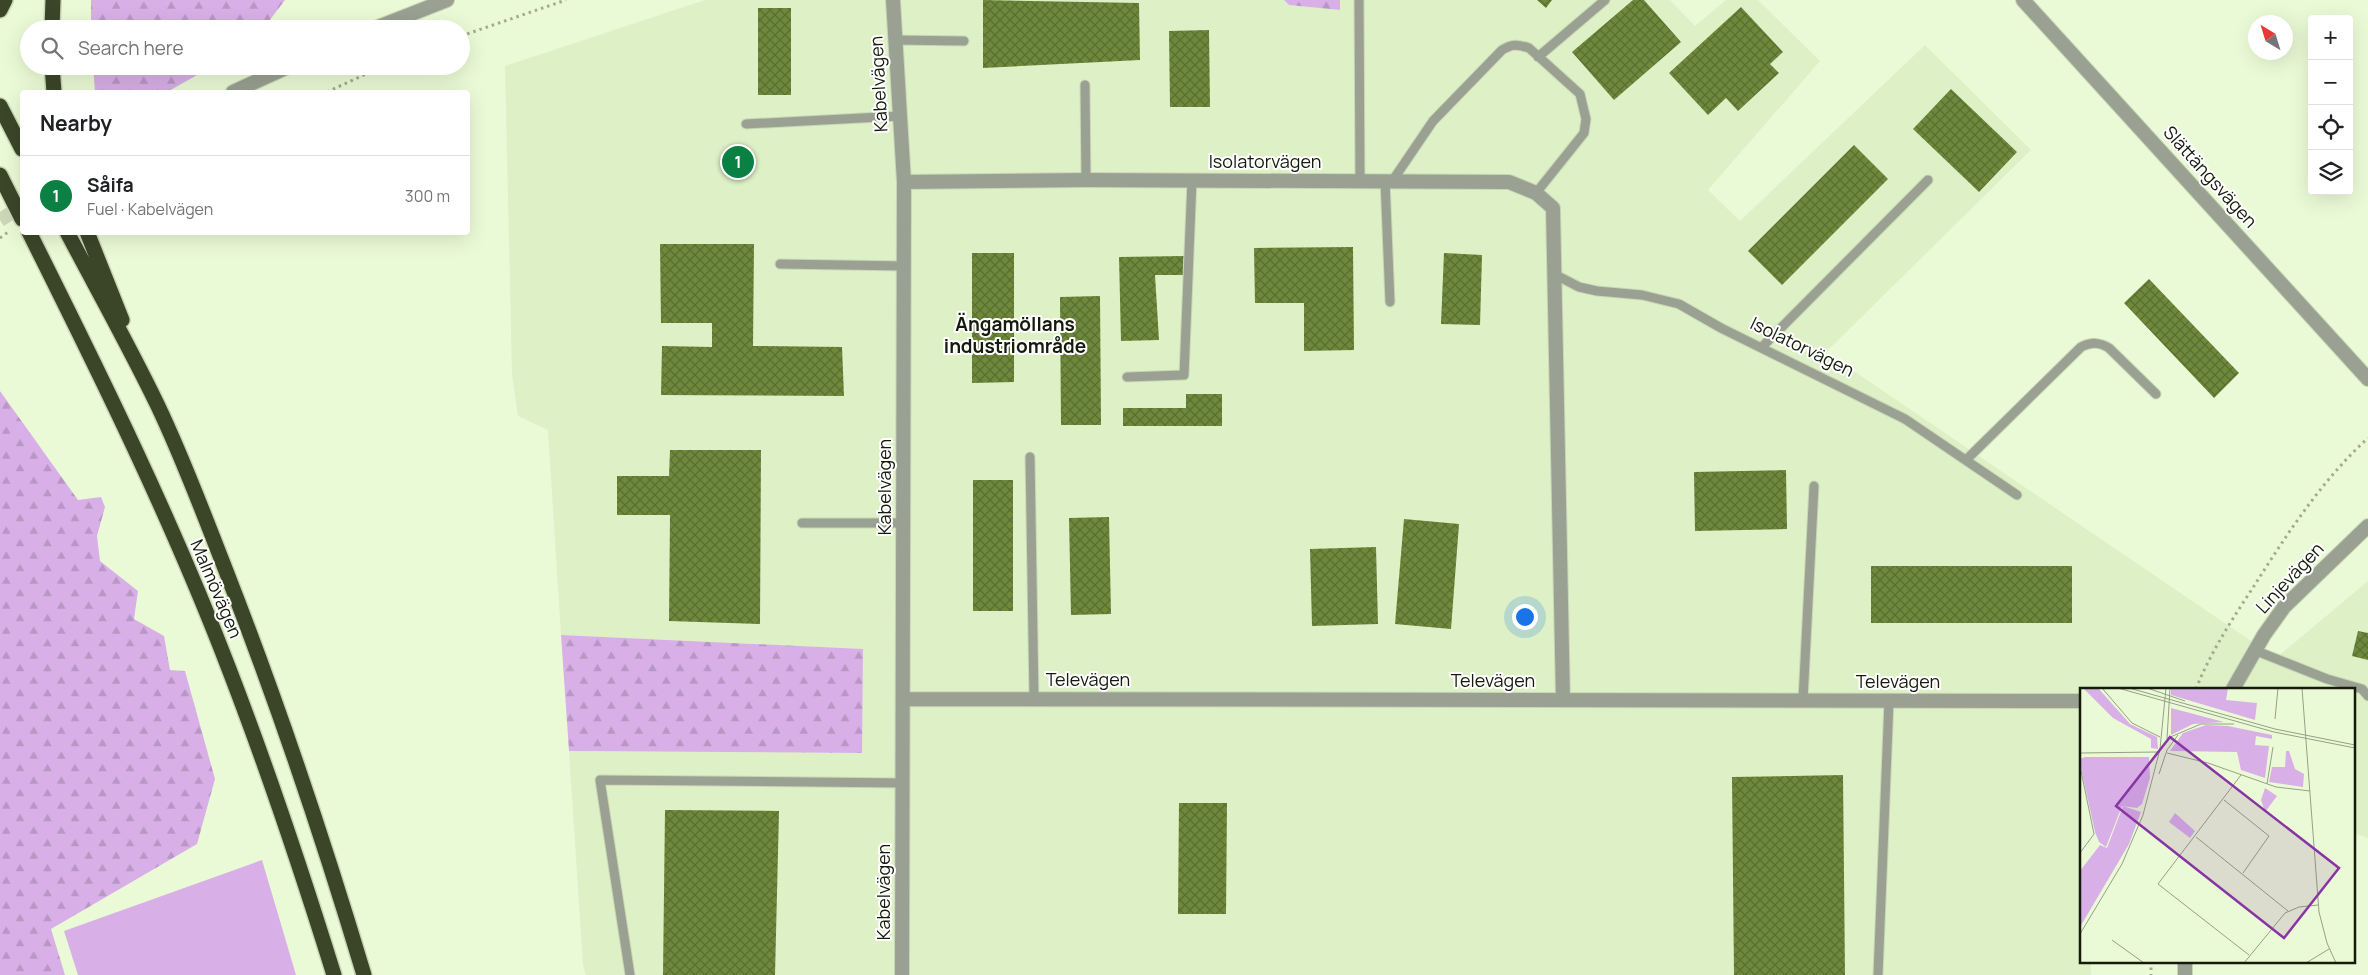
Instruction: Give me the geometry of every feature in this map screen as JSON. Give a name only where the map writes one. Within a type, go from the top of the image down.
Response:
[{"type":"highway","points":[[0,10],[5,0]]},
{"type":"highway","points":[[52,20],[53,0]]},
{"type":"highway","points":[[53,75],[54,90]]},
{"type":"highway","points":[[0,106],[20,145]]},
{"type":"highway","points":[[0,175],[20,215]]},
{"type":"highway","name":"Malmövägen","points":[[30,235],[122,419],[229,668],[275,793],[334,975]]},
{"type":"highway","name":"Malmövägen","points":[[69,235],[157,404],[212,535],[259,656],[328,856],[364,975]]},
{"type":"highway","points":[[88,235],[157,404]]},
{"type":"street","points":[[396,20],[447,0]]},
{"type":"street","name":"Kabelvägen","points":[[893,0],[904,182],[904,783],[902,975]]},
{"type":"street","name":"Slättängsvägen","points":[[2024,0],[2368,379]]},
{"type":"street","points":[[237,90],[270,75]]},
{"type":"street","name":"Isolatorvägen","points":[[904,182],[1389,180],[1510,182],[1536,192],[1553,208],[1563,700]]},
{"type":"street","name":"Linjevägen","points":[[2234,688],[2254,650],[2284,607],[2368,526]]},
{"type":"street","name":"Televägen","points":[[904,699],[2080,702]]},
{"type":"street","points":[[2185,962],[2185,975]]},
{"type":"lane","points":[[1359,0],[1360,181]]},
{"type":"lane","points":[[1538,56],[1605,0]]},
{"type":"lane","points":[[896,40],[964,40]]},
{"type":"lane","points":[[1390,302],[1389,180],[1433,121],[1502,50],[1511,44],[1518,44],[1529,48],[1580,94],[1586,118],[1584,133],[1536,192]]},
{"type":"lane","points":[[1085,85],[1086,180]]},
{"type":"lane","points":[[746,124],[900,116]]},
{"type":"lane","points":[[1127,376],[1184,375],[1192,180]]},
{"type":"lane","points":[[1762,347],[1928,180]]},
{"type":"lane","points":[[780,264],[904,266]]},
{"type":"lane","name":"Isolatorvägen","points":[[1554,274],[1579,287],[1642,295],[1679,304],[1721,328],[1905,419],[2017,495]]},
{"type":"lane","points":[[1966,460],[2081,347],[2091,343],[2102,343],[2109,348],[2156,394]]},
{"type":"lane","points":[[1030,456],[1034,698]]},
{"type":"lane","points":[[1803,700],[1814,486]]},
{"type":"lane","points":[[802,523],[904,523]]},
{"type":"lane","points":[[2254,650],[2327,679],[2362,689],[2368,696]]},
{"type":"lane","points":[[1878,975],[1889,701]]},
{"type":"lane","points":[[630,975],[600,780],[904,783]]},
{"type":"path","points":[[470,33],[566,0]]},
{"type":"path","points":[[331,90],[364,75]]},
{"type":"path","points":[[0,238],[8,232]]},
{"type":"path","points":[[2196,688],[2201,674],[2238,610],[2278,548],[2323,486],[2348,456],[2368,438]]},
{"type":"path","points":[[2151,962],[2151,975]]},
{"type":"shaded area","points":[[705,0],[1284,0],[1289,5],[1340,10],[1340,0],[1670,0],[1695,26],[1726,0],[1758,0],[1820,61],[1708,190],[1740,221],[1925,45],[2031,150],[1826,352],[2276,658],[2368,581],[2368,838],[2356,834],[2356,688],[2080,688],[2080,962],[2091,962],[2091,975],[586,975],[583,965],[569,751],[862,753],[862,649],[561,635],[548,430],[518,416],[512,375],[505,66]]},
{"type":"green space","points":[[91,0],[285,0],[270,20],[91,20]]},
{"type":"green space","points":[[1284,0],[1340,0],[1340,10],[1289,5]]},
{"type":"green space","points":[[94,75],[197,75],[171,90],[95,90]]},
{"type":"green space","points":[[0,391],[78,500],[101,497],[105,507],[97,536],[100,561],[138,591],[134,619],[164,636],[170,670],[185,671],[215,779],[197,844],[51,929],[65,975],[0,975]]},
{"type":"green space","points":[[561,635],[863,649],[862,753],[569,751]]},
{"type":"green space","points":[[262,860],[296,975],[78,975],[64,931]]},
{"type":"building","points":[[983,0],[1139,3],[1140,60],[983,68]]},
{"type":"building","points":[[1537,0],[1552,0],[1546,8]]},
{"type":"building","points":[[1633,0],[1644,0],[1681,42],[1614,100],[1572,52]]},
{"type":"building","points":[[1741,7],[1783,52],[1770,64],[1779,73],[1738,111],[1726,98],[1708,115],[1669,73]]},
{"type":"building","points":[[758,8],[791,8],[791,95],[758,95]]},
{"type":"building","points":[[1209,30],[1210,107],[1170,107],[1169,31]]},
{"type":"building","points":[[1951,89],[2017,152],[1979,192],[1913,129]]},
{"type":"building","points":[[1854,145],[1888,179],[1782,285],[1748,251]]},
{"type":"building","points":[[660,244],[754,244],[753,346],[842,347],[844,396],[661,395],[662,346],[712,347],[712,323],[661,323]]},
{"type":"building","points":[[1353,247],[1354,350],[1304,351],[1304,303],[1255,303],[1254,248]]},
{"type":"building","points":[[972,253],[1014,253],[1014,382],[972,383]]},
{"type":"building","points":[[1444,253],[1482,255],[1480,325],[1441,324]]},
{"type":"building","points":[[1184,256],[1183,275],[1155,275],[1159,340],[1121,341],[1119,257]]},
{"type":"building","points":[[2149,279],[2239,373],[2214,398],[2124,303]]},
{"type":"building","points":[[1100,296],[1101,425],[1061,425],[1060,297]]},
{"type":"building","points":[[1186,394],[1222,394],[1222,426],[1123,426],[1123,408],[1186,408]]},
{"type":"building","points":[[670,450],[761,450],[760,624],[669,621],[670,515],[617,515],[617,476],[669,476]]},
{"type":"building","points":[[1786,470],[1787,529],[1695,531],[1694,472]]},
{"type":"building","points":[[973,480],[1013,480],[1013,611],[973,611]]},
{"type":"building","points":[[1109,517],[1111,614],[1071,615],[1069,518]]},
{"type":"building","points":[[1404,519],[1459,524],[1451,629],[1395,624]]},
{"type":"building","points":[[1376,547],[1378,624],[1312,626],[1310,549]]},
{"type":"building","points":[[1871,566],[2072,566],[2072,623],[1871,623]]},
{"type":"building","points":[[2358,631],[2368,633],[2368,660],[2352,656]]},
{"type":"building","points":[[1843,775],[1845,975],[1734,975],[1732,777]]},
{"type":"building","points":[[1179,803],[1227,803],[1226,914],[1178,914]]},
{"type":"building","points":[[665,810],[779,811],[775,975],[663,975]]},
{"type":"tunnel","points":[[0,220],[20,207]]},
{"type":"place","name":"Såifa","points":[[738,162]]},
{"type":"district","name":"Ängamöllans industriområde","points":[[1015,335]]}]
